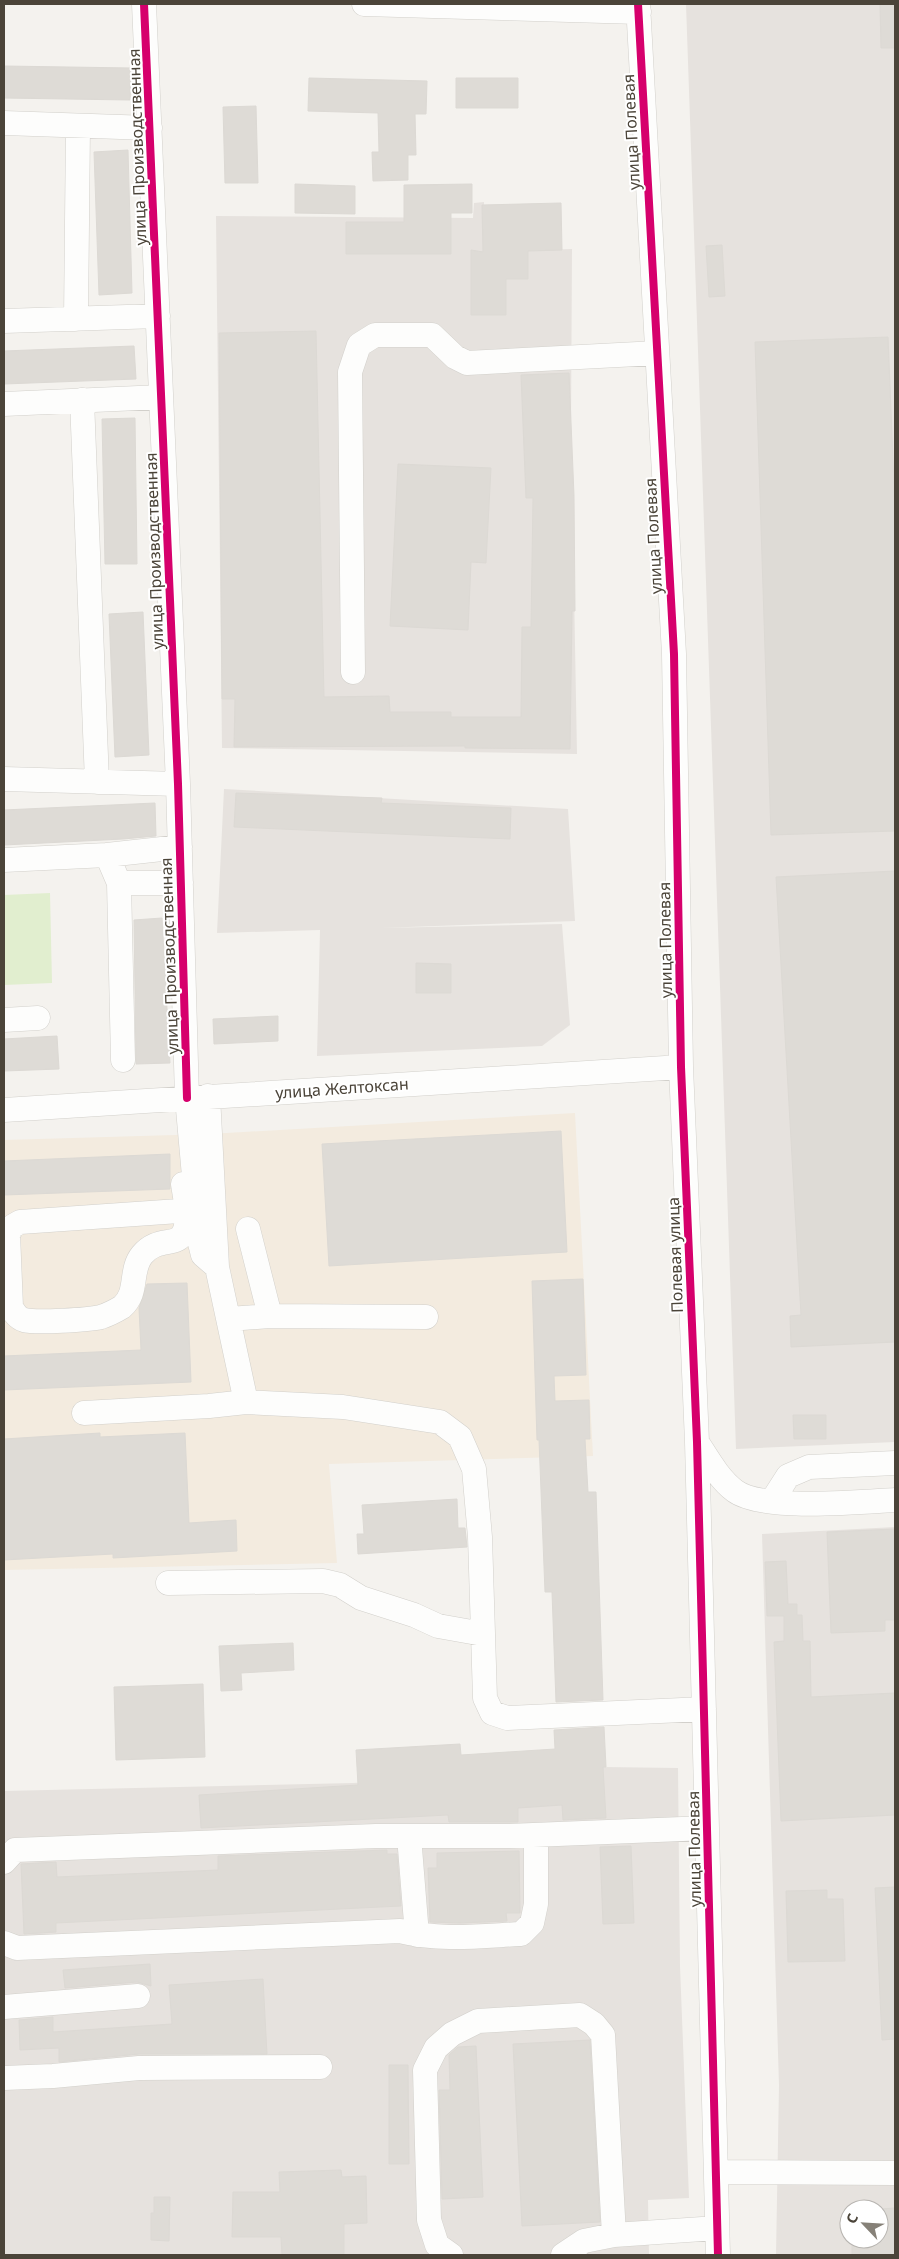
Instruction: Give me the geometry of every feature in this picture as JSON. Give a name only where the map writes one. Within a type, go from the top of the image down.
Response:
[{"type":"street","name":"улица Производственная","points":[[144,4],[178,784],[189,1098]]},
{"type":"street","points":[[364,4],[639,8]]},
{"type":"street","name":"улица Полевая","points":[[639,8],[674,654],[681,1067]]},
{"type":"street","points":[[4,123],[150,128]]},
{"type":"street","points":[[76,318],[78,126]]},
{"type":"street","points":[[4,321],[158,316]]},
{"type":"street","points":[[353,672],[350,372],[359,345],[375,335],[432,334],[455,356],[467,363],[657,353]]},
{"type":"street","points":[[4,404],[161,397]]},
{"type":"street","points":[[82,400],[97,782]]},
{"type":"street","points":[[4,779],[178,784]]},
{"type":"street","points":[[4,860],[107,855],[180,847]]},
{"type":"street","points":[[107,855],[119,883],[123,1060]]},
{"type":"street","points":[[119,883],[181,883]]},
{"type":"street","points":[[4,1020],[38,1018]]},
{"type":"street","name":"улица Желтоксан","points":[[4,1110],[681,1067]]},
{"type":"street","name":"Полевая улица","points":[[681,1067],[697,1442]]},
{"type":"street","points":[[186,1209],[20,1222],[13,1226],[8,1234],[11,1307],[17,1316],[24,1320],[102,1317],[122,1307],[130,1297],[134,1287],[134,1270],[142,1255],[150,1248],[183,1236],[187,1224],[189,1098]]},
{"type":"street","points":[[189,1098],[209,1134],[218,1248],[217,1267],[246,1402]]},
{"type":"street","points":[[248,1230],[270,1316]]},
{"type":"street","points":[[229,1319],[270,1316],[426,1317]]},
{"type":"street","points":[[84,1413],[210,1406],[246,1402],[343,1407],[440,1422],[460,1436],[474,1469],[480,1537],[485,1698],[492,1713],[507,1718],[704,1709]]},
{"type":"street","points":[[697,1442],[721,1476],[736,1492],[763,1501],[827,1503],[895,1500]]},
{"type":"street","name":"улица Полевая","points":[[697,1442],[718,2255]]},
{"type":"street","points":[[772,1501],[788,1476],[809,1468],[895,1463]]},
{"type":"street","points":[[168,1583],[323,1580],[340,1585],[362,1598],[414,1615],[438,1626],[483,1634]]},
{"type":"street","points":[[4,1862],[15,1850],[409,1836],[536,1835],[707,1828]]},
{"type":"street","points":[[4,1943],[17,1948],[400,1931],[417,1935],[449,1938],[521,1934],[532,1923],[536,1904],[536,1835]]},
{"type":"street","points":[[409,1836],[417,1935]]},
{"type":"street","points":[[4,2007],[138,1996]]},
{"type":"street","points":[[451,2255],[437,2245],[429,2220],[425,2070],[436,2048],[452,2034],[478,2021],[580,2015],[594,2024],[603,2035],[614,2235]]},
{"type":"street","points":[[4,2078],[52,2076],[139,2068],[320,2067]]},
{"type":"street","points":[[716,2172],[895,2173]]},
{"type":"street","points":[[563,2255],[584,2241],[614,2235],[717,2228]]},
{"type":"shaded area","points":[[686,4],[895,4],[895,1442],[736,1449]]},
{"type":"shaded area","points":[[484,202],[483,252],[572,249],[571,424],[577,754],[222,748],[216,216],[473,218],[474,203]]},
{"type":"shaded area","points":[[224,789],[568,809],[575,921],[381,928],[562,924],[570,1025],[542,1046],[317,1056],[320,930],[217,933]]},
{"type":"shaded area","points":[[575,1113],[593,1456],[329,1464],[337,1563],[4,1570],[4,1140],[209,1134]]},
{"type":"shaded area","points":[[895,1527],[895,2255],[776,2255],[779,2085],[762,1534]]},
{"type":"shaded area","points":[[603,1767],[678,1768],[680,1966],[689,2198],[648,2200],[649,2255],[4,2255],[4,1791],[353,1783]]},
{"type":"green space","points":[[50,893],[52,983],[4,985],[4,895]]},
{"type":"building","points":[[880,4],[895,4],[895,48],[881,48]]},
{"type":"building","points":[[4,66],[131,68],[130,100],[4,98]]},
{"type":"building","points":[[309,78],[427,81],[426,114],[415,114],[416,155],[408,155],[408,180],[373,181],[372,152],[379,152],[378,113],[308,111]]},
{"type":"building","points":[[456,78],[518,78],[518,108],[456,108]]},
{"type":"building","points":[[256,106],[258,183],[225,183],[223,107]]},
{"type":"building","points":[[128,150],[132,293],[99,295],[94,152]]},
{"type":"building","points":[[295,184],[355,186],[355,214],[295,213]]},
{"type":"building","points":[[472,184],[472,213],[451,213],[451,254],[346,254],[346,222],[404,222],[404,185]]},
{"type":"building","points":[[561,203],[562,250],[528,251],[528,279],[506,279],[506,315],[471,315],[471,250],[483,252],[482,205]]},
{"type":"building","points":[[722,245],[725,296],[709,297],[706,246]]},
{"type":"building","points":[[316,331],[324,697],[389,696],[390,712],[451,712],[451,717],[521,717],[522,627],[531,627],[533,498],[526,498],[521,375],[569,373],[574,496],[575,611],[572,611],[570,749],[465,748],[465,746],[234,747],[235,699],[222,699],[219,333]]},
{"type":"building","points":[[888,337],[895,509],[895,831],[771,835],[755,342]]},
{"type":"building","points":[[134,346],[136,379],[4,384],[4,351]]},
{"type":"building","points":[[135,418],[137,564],[105,564],[102,419]]},
{"type":"building","points":[[398,464],[491,468],[486,563],[471,562],[468,630],[390,626]]},
{"type":"building","points":[[143,612],[149,755],[115,757],[109,614]]},
{"type":"building","points":[[236,793],[382,798],[381,803],[511,808],[510,839],[234,827]]},
{"type":"building","points":[[155,803],[156,836],[4,845],[4,810]]},
{"type":"building","points":[[895,871],[895,1342],[791,1347],[790,1316],[801,1315],[776,877]]},
{"type":"building","points":[[162,918],[170,1063],[136,1064],[134,920]]},
{"type":"building","points":[[416,963],[451,964],[451,993],[416,993]]},
{"type":"building","points":[[278,1016],[278,1041],[214,1044],[213,1019]]},
{"type":"building","points":[[57,1036],[59,1069],[4,1071],[4,1039]]},
{"type":"building","points":[[561,1131],[567,1252],[329,1266],[322,1144]]},
{"type":"building","points":[[170,1154],[170,1189],[4,1195],[4,1161]]},
{"type":"building","points":[[583,1279],[586,1375],[554,1376],[555,1401],[589,1400],[590,1439],[585,1439],[588,1492],[596,1492],[603,1700],[556,1702],[552,1592],[545,1592],[539,1440],[537,1440],[532,1281]]},
{"type":"building","points":[[187,1283],[191,1382],[4,1390],[4,1356],[141,1350],[139,1308],[147,1284]]},
{"type":"building","points":[[793,1415],[826,1415],[826,1439],[794,1439]]},
{"type":"building","points":[[100,1433],[100,1437],[185,1433],[189,1523],[236,1520],[237,1551],[113,1558],[113,1554],[4,1560],[4,1439]]},
{"type":"building","points":[[457,1499],[458,1528],[465,1528],[467,1547],[358,1554],[357,1534],[364,1534],[362,1505]]},
{"type":"building","points":[[895,1529],[895,1620],[885,1620],[885,1631],[831,1633],[827,1532]]},
{"type":"building","points":[[786,1561],[788,1604],[797,1604],[797,1615],[802,1615],[803,1641],[810,1641],[811,1697],[895,1693],[895,1815],[781,1821],[774,1642],[784,1641],[784,1616],[767,1616],[765,1562]]},
{"type":"building","points":[[293,1643],[294,1670],[241,1673],[242,1690],[221,1691],[219,1646]]},
{"type":"building","points":[[203,1684],[205,1757],[116,1760],[114,1687]]},
{"type":"building","points":[[604,1727],[606,1767],[603,1767],[606,1818],[563,1820],[562,1805],[518,1808],[518,1822],[449,1822],[448,1815],[201,1828],[199,1795],[358,1785],[356,1750],[460,1744],[461,1755],[555,1749],[554,1730]]},
{"type":"building","points":[[631,1846],[634,1923],[603,1924],[600,1847]]},
{"type":"building","points":[[387,1850],[387,1854],[397,1854],[401,1906],[56,1923],[56,1932],[24,1934],[21,1864],[56,1862],[57,1877],[218,1870],[218,1856]]},
{"type":"building","points":[[519,1851],[520,1913],[506,1913],[507,1921],[430,1922],[428,1868],[437,1868],[437,1853]]},
{"type":"building","points":[[895,1887],[895,2039],[882,2040],[875,1888]]},
{"type":"building","points":[[827,1890],[827,1899],[843,1899],[845,1961],[788,1962],[786,1891]]},
{"type":"building","points":[[150,1964],[151,1986],[137,1982],[65,1988],[63,1970]]},
{"type":"building","points":[[263,1979],[267,2054],[139,2054],[59,2062],[59,2048],[20,2050],[19,2020],[53,2017],[53,2032],[172,2024],[169,1985]]},
{"type":"building","points":[[590,2040],[600,2222],[522,2226],[513,2044]]},
{"type":"building","points":[[476,2046],[483,2197],[442,2199],[439,2090],[450,2090],[449,2055],[458,2047]]},
{"type":"building","points":[[389,2065],[408,2065],[409,2164],[389,2164]]},
{"type":"building","points":[[341,2170],[342,2177],[366,2176],[367,2223],[344,2224],[344,2255],[282,2255],[281,2237],[232,2237],[233,2192],[280,2192],[279,2172]]},
{"type":"building","points":[[154,2197],[170,2197],[169,2241],[151,2240],[151,2213],[154,2213]]},
{"type":"building","points":[[889,2208],[895,2208],[895,2255],[852,2255],[852,2249],[889,2249]]},
{"type":"cycle path","points":[[144,4],[178,784],[187,1098]]},
{"type":"cycle path","points":[[638,4],[674,654],[681,1067],[697,1442],[718,2255]]}]
